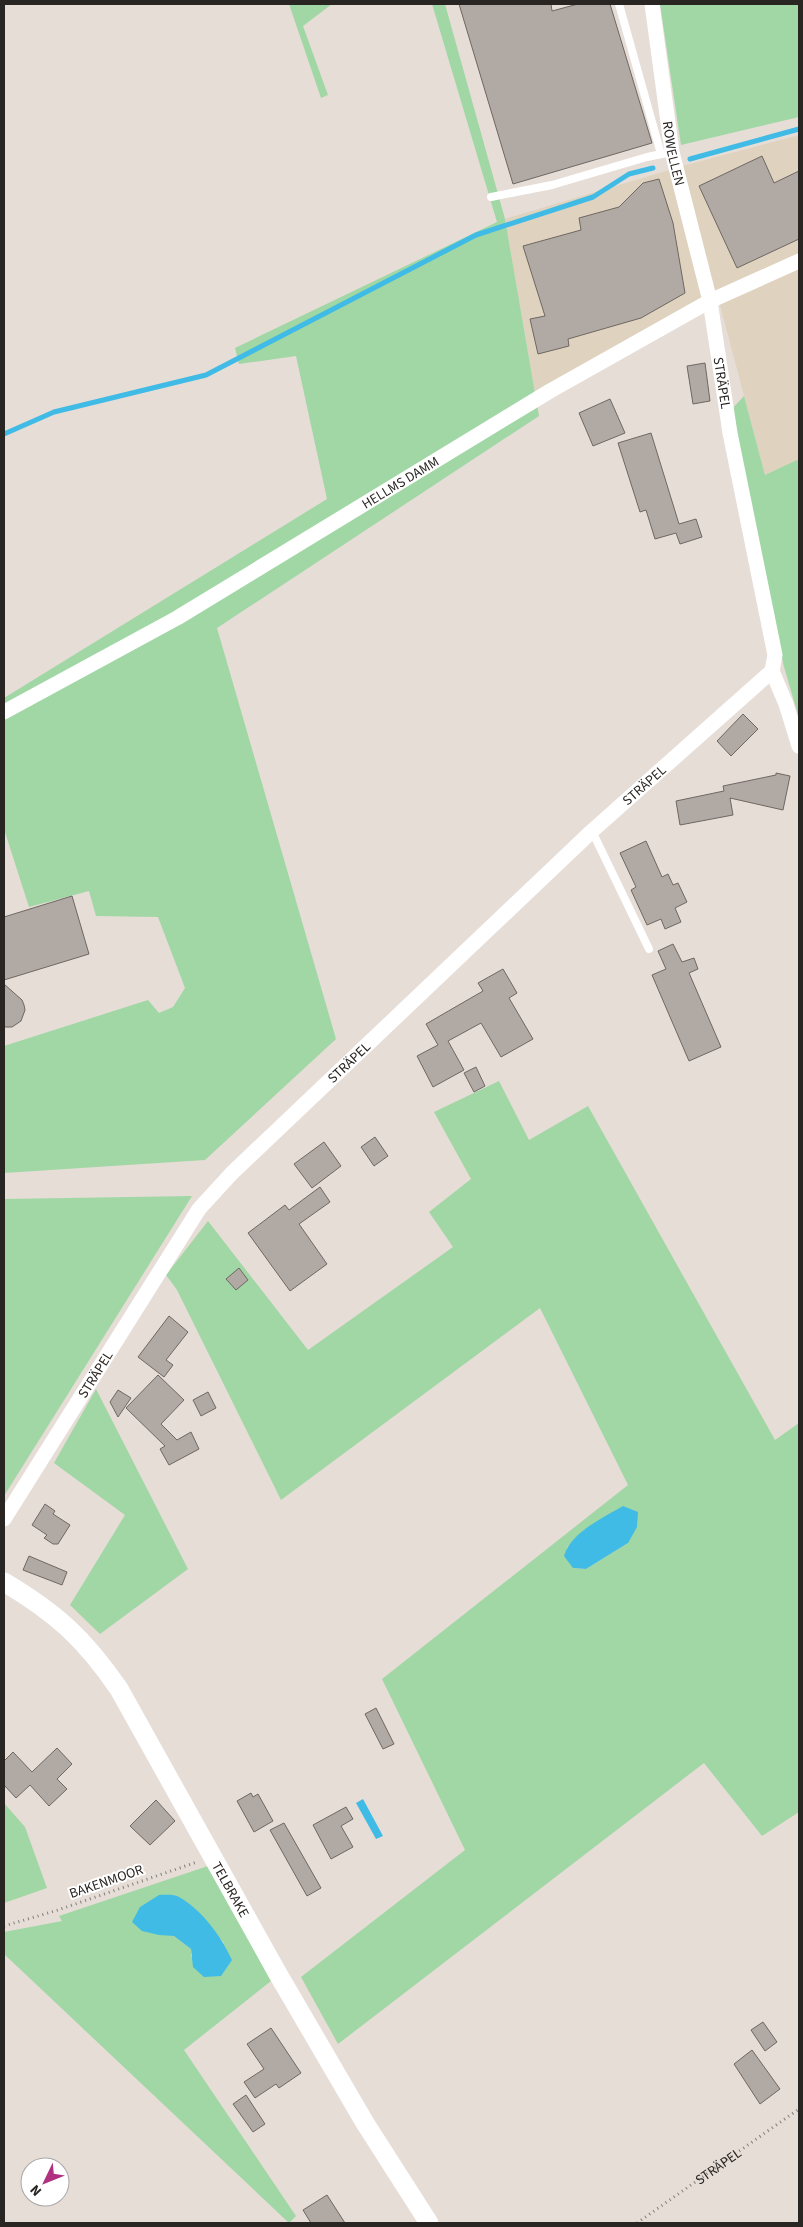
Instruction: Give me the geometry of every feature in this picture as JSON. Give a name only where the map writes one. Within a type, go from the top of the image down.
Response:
[{"type":"street","name":"ROWELLEN","points":[[652,4],[666,153],[710,301]]},
{"type":"street","name":"HELLMS DAMM","points":[[4,712],[177,618],[550,391],[710,301],[799,261]]},
{"type":"street","name":"STRÄPEL","points":[[710,301],[730,433],[775,655],[772,671],[786,704],[799,746]]},
{"type":"street","name":"STRÄPEL","points":[[4,1519],[199,1210],[232,1173],[592,831],[772,671]]},
{"type":"street","name":"TELBRAKE","points":[[4,1582],[47,1609],[81,1639],[102,1663],[119,1689],[214,1856],[292,1999],[365,2123],[428,2223]]},
{"type":"lane","points":[[491,197],[552,185],[666,153],[619,4]]},
{"type":"lane","points":[[592,831],[649,949]]},
{"type":"path","name":"BAKENMOOR","points":[[4,1926],[55,1911],[214,1856]]},
{"type":"path","name":"STRÄPEL","points":[[637,2223],[799,2109]]},
{"type":"shaded area","points":[[799,135],[799,459],[765,475],[716,290],[535,392],[505,219],[686,165]]},
{"type":"green space","points":[[289,4],[332,4],[303,26],[328,95],[321,98]]},
{"type":"green space","points":[[432,4],[445,4],[505,219],[539,416],[217,628],[336,1039],[205,1160],[4,1173],[4,1046],[148,1000],[159,1013],[173,1007],[185,988],[158,917],[96,916],[89,891],[29,907],[4,829],[4,698],[327,499],[296,356],[239,364],[235,348],[497,222]]},
{"type":"green space","points":[[660,4],[799,4],[799,117],[681,145]]},
{"type":"green space","points":[[744,396],[765,475],[799,459],[799,718],[784,667],[730,411]]},
{"type":"green space","points":[[499,1081],[529,1140],[588,1106],[775,1440],[799,1423],[799,1812],[762,1836],[704,1763],[338,2044],[301,1977],[465,1850],[382,1679],[628,1485],[540,1308],[281,1500],[177,1290],[166,1275],[208,1221],[308,1350],[453,1247],[429,1212],[471,1179],[434,1112]],"holes":[[[592,1525],[628,1543],[586,1569],[573,1568],[567,1547]]]},
{"type":"green space","points":[[192,1196],[4,1496],[4,1199]]},
{"type":"green space","points":[[96,1389],[188,1569],[100,1634],[70,1605],[125,1515],[54,1463]]},
{"type":"green space","points":[[4,1803],[25,1827],[47,1888],[4,1903]]},
{"type":"green space","points":[[208,1866],[271,1981],[184,2050],[296,2216],[289,2223],[4,1954],[4,1932],[62,1921],[59,1916]],"holes":[[[194,1909],[224,1943],[191,1957],[191,1949],[174,1936]]]},
{"type":"water","points":[[623,1506],[638,1512],[637,1527],[628,1543],[586,1569],[573,1568],[564,1556],[573,1540],[589,1526]]},
{"type":"water","points":[[363,1799],[383,1836],[376,1839],[356,1803]]},
{"type":"water","points":[[159,1895],[179,1897],[210,1924],[232,1960],[221,1976],[204,1977],[193,1967],[191,1949],[174,1936],[142,1931],[132,1922],[140,1907]]},
{"type":"building","points":[[459,4],[551,4],[552,11],[578,4],[610,4],[652,143],[513,184]]},
{"type":"building","points":[[762,156],[774,183],[799,171],[799,239],[737,268],[699,186]]},
{"type":"building","points":[[659,179],[673,223],[685,293],[641,318],[568,339],[569,346],[538,354],[530,319],[545,316],[523,246],[581,230],[579,218],[619,207],[643,183]]},
{"type":"building","points":[[705,363],[710,401],[693,404],[687,366]]},
{"type":"building","points":[[610,399],[625,433],[593,446],[579,413]]},
{"type":"building","points":[[651,433],[679,524],[696,519],[702,537],[680,544],[676,533],[655,539],[646,510],[640,512],[618,443]]},
{"type":"building","points":[[743,714],[758,729],[731,756],[717,741]]},
{"type":"building","points":[[776,773],[790,776],[783,810],[730,798],[733,815],[680,825],[676,801],[724,791],[723,786],[776,775]]},
{"type":"building","points":[[646,841],[662,877],[668,874],[673,885],[678,883],[687,902],[675,908],[681,922],[665,929],[661,919],[647,925],[631,890],[636,887],[620,853]]},
{"type":"building","points":[[72,896],[89,954],[4,980],[4,917]]},
{"type":"building","points":[[673,944],[682,962],[694,958],[698,969],[689,973],[721,1047],[689,1061],[652,975],[666,969],[658,951]]},
{"type":"building","points":[[503,969],[517,993],[509,998],[533,1039],[501,1057],[481,1023],[448,1041],[464,1070],[433,1087],[417,1056],[438,1045],[426,1024],[483,991],[478,983]]},
{"type":"building","points":[[4,984],[22,1000],[25,1010],[21,1021],[12,1027],[4,1027]]},
{"type":"building","points":[[476,1067],[485,1086],[474,1092],[464,1073]]},
{"type":"building","points":[[375,1137],[388,1156],[374,1166],[361,1147]]},
{"type":"building","points":[[324,1142],[341,1166],[312,1188],[294,1164]]},
{"type":"building","points":[[320,1187],[330,1202],[299,1224],[327,1264],[290,1291],[248,1233],[285,1205],[289,1210]]},
{"type":"building","points":[[239,1268],[248,1280],[236,1290],[226,1279]]},
{"type":"building","points":[[169,1316],[188,1332],[166,1360],[173,1365],[164,1377],[138,1357]]},
{"type":"building","points":[[158,1375],[184,1400],[161,1424],[177,1440],[191,1432],[199,1449],[169,1465],[160,1449],[165,1446],[126,1408]]},
{"type":"building","points":[[118,1390],[131,1398],[118,1417],[110,1402]]},
{"type":"building","points":[[208,1392],[216,1408],[201,1416],[193,1400]]},
{"type":"building","points":[[45,1504],[55,1511],[53,1514],[70,1525],[58,1544],[53,1544],[44,1538],[47,1535],[32,1525]]},
{"type":"building","points":[[29,1556],[67,1572],[62,1585],[23,1570]]},
{"type":"building","points":[[376,1708],[394,1744],[383,1749],[365,1714]]},
{"type":"building","points":[[57,1748],[72,1764],[57,1779],[67,1789],[49,1806],[30,1785],[16,1798],[4,1785],[4,1761],[13,1752],[32,1772]]},
{"type":"building","points":[[251,1793],[253,1797],[258,1794],[273,1821],[254,1832],[237,1801]]},
{"type":"building","points":[[156,1800],[175,1821],[150,1845],[130,1826]]},
{"type":"building","points":[[346,1807],[353,1819],[341,1826],[353,1847],[331,1859],[313,1825]]},
{"type":"building","points":[[284,1823],[321,1888],[307,1896],[270,1830]]},
{"type":"building","points":[[763,2022],[777,2042],[765,2051],[751,2030]]},
{"type":"building","points":[[271,2028],[301,2073],[279,2088],[276,2084],[255,2098],[244,2082],[264,2069],[247,2044]]},
{"type":"building","points":[[752,2050],[780,2089],[760,2104],[734,2064]]},
{"type":"building","points":[[246,2095],[265,2124],[253,2132],[233,2104]]},
{"type":"building","points":[[327,2195],[345,2223],[311,2223],[303,2210]]},
{"type":"waterway","points":[[690,159],[799,129]]},
{"type":"waterway","points":[[4,434],[54,412],[206,375],[476,235],[593,197],[629,174],[653,168]]}]
